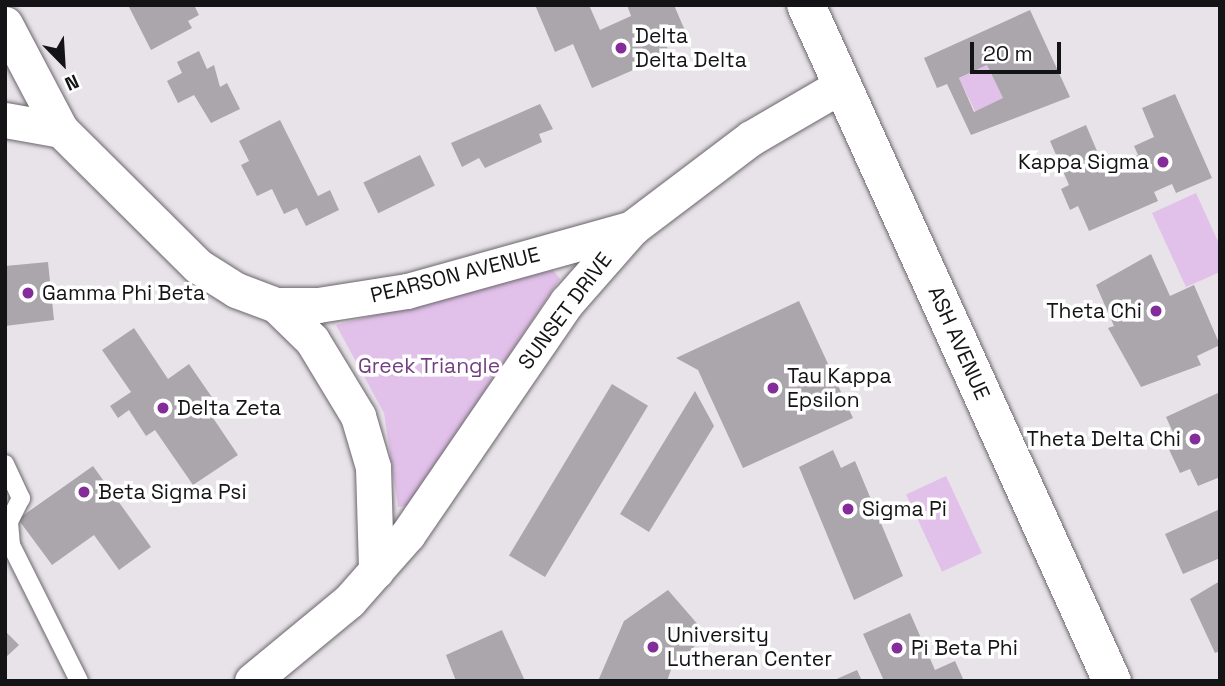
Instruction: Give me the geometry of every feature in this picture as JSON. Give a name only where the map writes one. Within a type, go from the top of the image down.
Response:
[{"type":"street","name":"ASH AVENUE","points":[[806,5],[1112,681]]},
{"type":"street","name":"PEARSON AVENUE","points":[[5,24],[61,130],[198,266],[236,290],[276,304],[317,305],[407,291],[632,228]]},
{"type":"street","name":"SUNSET DRIVE","points":[[252,681],[315,633],[376,571],[440,493],[567,302],[632,228],[757,134],[842,85]]},
{"type":"street","points":[[5,120],[61,130]]},
{"type":"street","name":"PEARSON AVENUE","points":[[276,304],[312,340],[358,416],[373,467],[376,571]]},
{"type":"lane","points":[[5,464],[21,498],[9,522],[11,545],[79,681]]},
{"type":"green space","points":[[987,65],[1003,98],[975,112],[959,79]]},
{"type":"green space","points":[[1196,193],[1220,246],[1220,272],[1186,287],[1152,213]]},
{"type":"green space","name":"Greek Triangle","points":[[553,270],[560,279],[407,506],[398,507],[384,413],[336,325]]},
{"type":"green space","points":[[946,476],[982,553],[942,572],[906,495]]},
{"type":"building","points":[[128,5],[194,5],[199,15],[188,21],[192,28],[151,50]]},
{"type":"building","name":"Delta Delta Delta","points":[[535,5],[589,5],[600,30],[631,16],[627,5],[674,5],[686,33],[665,42],[670,54],[592,88],[573,44],[555,52]]},
{"type":"building","points":[[1030,10],[1070,97],[971,135],[947,84],[937,88],[924,58]],"holes":[[[987,65],[1003,98],[974,112],[959,78]]]},
{"type":"building","points":[[199,51],[207,69],[214,65],[220,87],[227,83],[240,109],[211,123],[194,95],[178,103],[167,81],[182,73],[177,62]]},
{"type":"building","name":"Kappa Sigma","points":[[1175,94],[1212,178],[1176,193],[1172,184],[1154,192],[1158,201],[1089,231],[1078,206],[1070,210],[1061,189],[1069,185],[1050,141],[1086,125],[1105,170],[1138,155],[1134,146],[1154,137],[1142,108]]},
{"type":"building","points":[[540,104],[553,129],[539,134],[542,142],[485,168],[479,158],[462,167],[451,143]]},
{"type":"building","points":[[280,120],[318,196],[330,190],[339,210],[306,226],[297,208],[284,214],[272,189],[257,196],[241,165],[249,161],[239,141]]},
{"type":"building","points":[[420,155],[435,186],[378,213],[363,183]]},
{"type":"building","name":"Theta Chi","points":[[1151,254],[1170,296],[1194,285],[1220,345],[1197,356],[1201,365],[1141,387],[1108,328],[1114,326],[1096,285]]},
{"type":"building","name":"Gamma Phi Beta","points":[[48,262],[54,320],[5,326],[5,266]]},
{"type":"building","name":"Tau Kappa Epsilon","points":[[799,301],[853,418],[743,468],[698,370],[676,358]]},
{"type":"building","name":"Delta Zeta","points":[[134,328],[168,379],[189,364],[218,406],[209,412],[238,455],[193,485],[155,430],[146,436],[129,410],[118,418],[110,406],[131,392],[102,350]]},
{"type":"building","points":[[612,384],[648,406],[545,577],[509,555]]},
{"type":"building","points":[[695,391],[714,426],[649,532],[620,514]]},
{"type":"building","name":"Theta Delta Chi","points":[[1220,392],[1220,477],[1198,486],[1190,469],[1180,473],[1165,441],[1175,437],[1166,417]]},
{"type":"building","name":"Sigma Pi","points":[[833,450],[841,468],[855,461],[903,576],[854,600],[799,467]]},
{"type":"building","name":"Beta Sigma Psi","points":[[93,466],[151,547],[119,570],[94,535],[52,565],[18,519]]},
{"type":"building","points":[[1220,509],[1220,558],[1183,574],[1165,534]]},
{"type":"building","points":[[1220,581],[1220,651],[1215,653],[1190,599]]},
{"type":"building","name":"University Lutheran Center","points":[[668,590],[707,635],[672,667],[667,681],[598,681],[624,621]]},
{"type":"building","name":"Pi Beta Phi","points":[[910,613],[935,670],[955,661],[964,681],[884,681],[863,634]]},
{"type":"building","points":[[502,630],[525,681],[456,681],[446,655]]},
{"type":"building","points":[[5,631],[19,645],[5,658]]},
{"type":"building","name":"Pi Beta Phi","points":[[857,670],[862,681],[832,681]]},
{"type":"place","name":"Delta Delta Delta","points":[[621,48]]},
{"type":"place","name":"Kappa Sigma","points":[[1163,162]]},
{"type":"place","name":"Gamma Phi Beta","points":[[28,293]]},
{"type":"place","name":"Theta Chi","points":[[1156,311]]},
{"type":"place","name":"Tau Kappa Epsilon","points":[[773,388]]},
{"type":"place","name":"Delta Zeta","points":[[163,408]]},
{"type":"place","name":"Theta Delta Chi","points":[[1195,439]]},
{"type":"place","name":"Beta Sigma Psi","points":[[84,492]]},
{"type":"place","name":"Sigma Pi","points":[[848,509]]},
{"type":"place","name":"University Lutheran Center","points":[[653,647]]},
{"type":"place","name":"Pi Beta Phi","points":[[897,648]]}]
